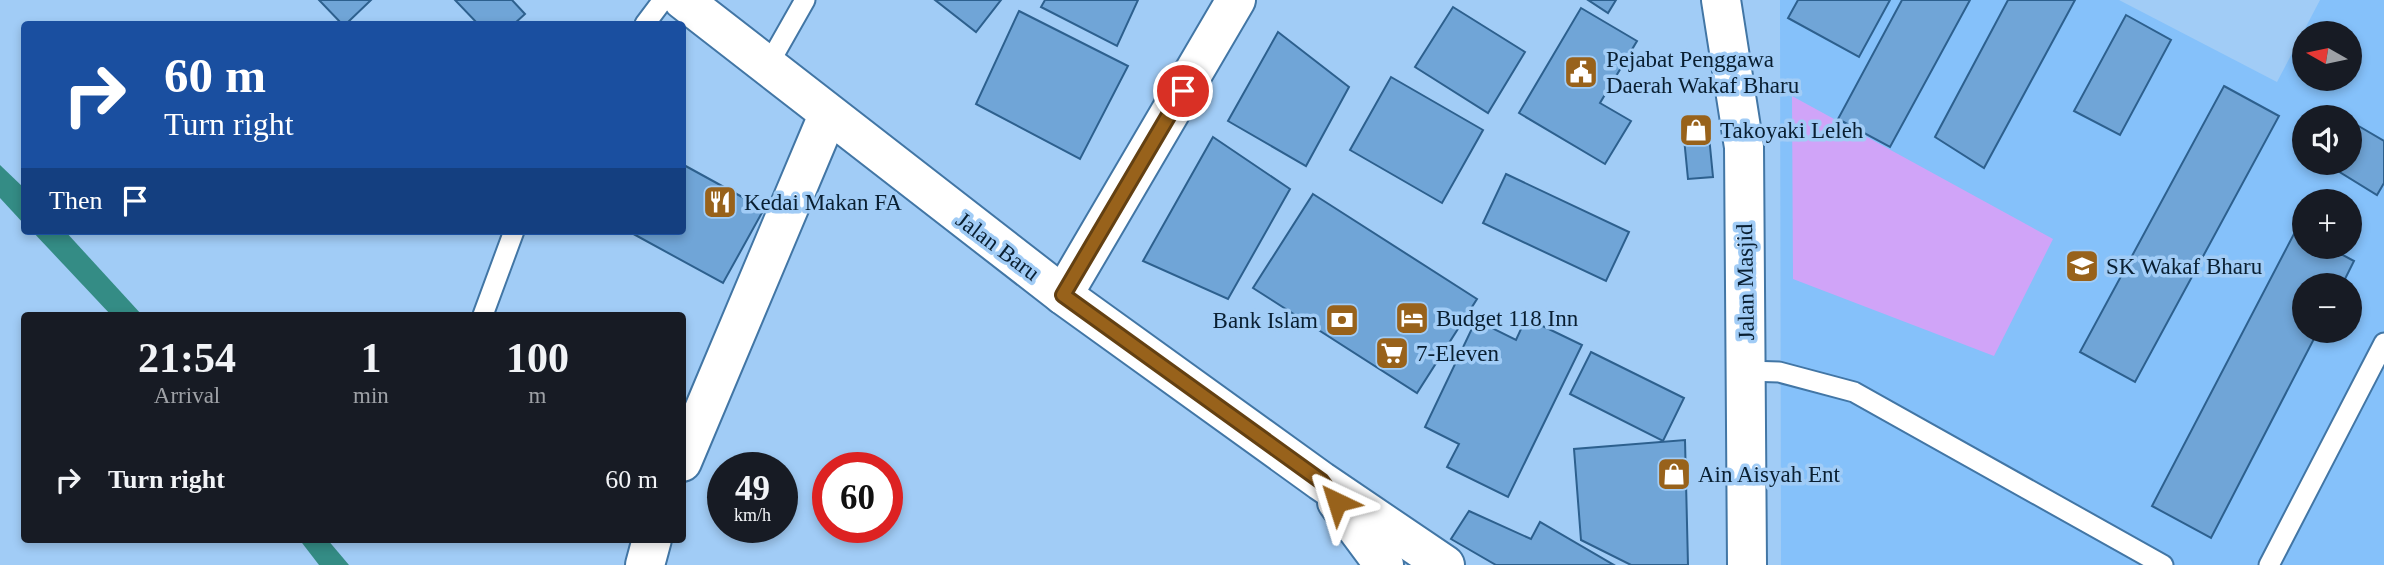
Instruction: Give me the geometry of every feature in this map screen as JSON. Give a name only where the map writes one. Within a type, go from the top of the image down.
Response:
[{"type":"street","name":"Jalan Baru","points":[[683,0],[1063,295],[1321,481],[1445,565]]},
{"type":"street","points":[[1063,295],[1236,0]]},
{"type":"street","name":"Jalan Masjid","points":[[1721,0],[1744,147],[1747,565]]},
{"type":"street","points":[[686,452],[828,115]]},
{"type":"street","name":"Jalan Baru","points":[[1321,481],[1384,565]]},
{"type":"street","points":[[645,565],[651,543]]},
{"type":"lane","points":[[647,21],[663,0]]},
{"type":"lane","points":[[767,67],[805,0]]},
{"type":"lane","points":[[484,312],[513,235]]},
{"type":"lane","points":[[2269,565],[2384,343]]},
{"type":"lane","points":[[1747,371],[1779,372],[1854,392],[2163,565]]},
{"type":"shaded area","name":"SK Wakaf Bharu","points":[[1780,0],[2119,0],[2277,82],[2292,53],[2292,91],[2362,91],[2362,21],[2309,21],[2320,0],[2384,0],[2384,565],[1781,565]]},
{"type":"shaded area","points":[[1792,96],[2053,239],[1994,356],[1793,279]]},
{"type":"shaded area","points":[[0,165],[21,185],[21,221],[0,198]]},
{"type":"shaded area","points":[[36,235],[69,235],[139,312],[108,312]]},
{"type":"shaded area","points":[[302,543],[330,543],[349,565],[319,565]]},
{"type":"building","points":[[319,0],[371,0],[349,21],[339,21]]},
{"type":"building","points":[[455,0],[512,0],[525,14],[517,21],[475,21]]},
{"type":"building","points":[[935,0],[1001,0],[976,32]]},
{"type":"building","points":[[1045,0],[1138,0],[1117,46],[1041,7]]},
{"type":"building","points":[[1588,0],[1616,0],[1608,13]]},
{"type":"building","points":[[1798,0],[1890,0],[1859,57],[1788,18]]},
{"type":"building","points":[[1902,0],[1970,0],[1890,147],[1838,119]]},
{"type":"building","points":[[2008,0],[2075,0],[1984,168],[1935,137]]},
{"type":"building","points":[[1453,7],[1525,52],[1488,113],[1415,67]]},
{"type":"building","name":"Pejabat Penggawa Daerah Wakaf Bharu","points":[[1581,8],[1637,41],[1600,103],[1631,121],[1605,164],[1519,113]]},
{"type":"building","points":[[1019,11],[1128,66],[1080,159],[976,104]]},
{"type":"building","points":[[2126,15],[2171,40],[2120,135],[2074,111]]},
{"type":"building","points":[[1278,32],[1349,87],[1306,166],[1228,121]]},
{"type":"building","points":[[1391,77],[1483,130],[1442,203],[1350,150]]},
{"type":"building","points":[[2224,86],[2279,116],[2135,382],[2080,352]]},
{"type":"building","name":"Takoyaki Leleh","points":[[1708,122],[1709,136],[1684,138],[1683,124]]},
{"type":"building","points":[[2362,128],[2384,141],[2384,183],[2377,195],[2344,175],[2362,175]]},
{"type":"building","points":[[1709,136],[1713,177],[1688,179],[1684,138]]},
{"type":"building","points":[[1213,137],[1290,189],[1228,299],[1143,261]]},
{"type":"building","points":[[686,166],[764,209],[723,283],[635,235],[686,235]]},
{"type":"building","points":[[1506,174],[1629,232],[1606,281],[1483,223]]},
{"type":"building","points":[[1313,194],[1477,299],[1417,393],[1253,288]]},
{"type":"building","points":[[2292,238],[2292,259],[2354,261],[2348,273],[2292,273],[2292,343],[2312,343],[2211,538],[2152,506]]},
{"type":"building","points":[[1526,318],[1582,345],[1508,497],[1447,467],[1459,444],[1425,427],[1476,320],[1516,340]]},
{"type":"building","points":[[1591,352],[1684,398],[1663,441],[1570,394]]},
{"type":"building","points":[[1685,440],[1688,565],[1631,565],[1581,540],[1574,449]]},
{"type":"building","points":[[1469,511],[1531,539],[1540,522],[1614,565],[1496,565],[1451,539]]},
{"type":"place","name":"Pejabat Penggawa Daerah Wakaf Bharu","points":[[1581,72]]},
{"type":"place","name":"Takoyaki Leleh","points":[[1696,130]]},
{"type":"place","name":"Kedai Makan FA","points":[[720,202]]},
{"type":"place","name":"SK Wakaf Bharu","points":[[2082,266]]},
{"type":"place","name":"Budget 118 Inn","points":[[1412,318]]},
{"type":"place","name":"Bank Islam","points":[[1342,320]]},
{"type":"place","name":"7-Eleven","points":[[1392,353]]},
{"type":"place","name":"Ain Aisyah Ent","points":[[1674,474]]},
{"type":"route","points":[[1183,91],[1063,295],[1321,481],[1337,502]]}]
